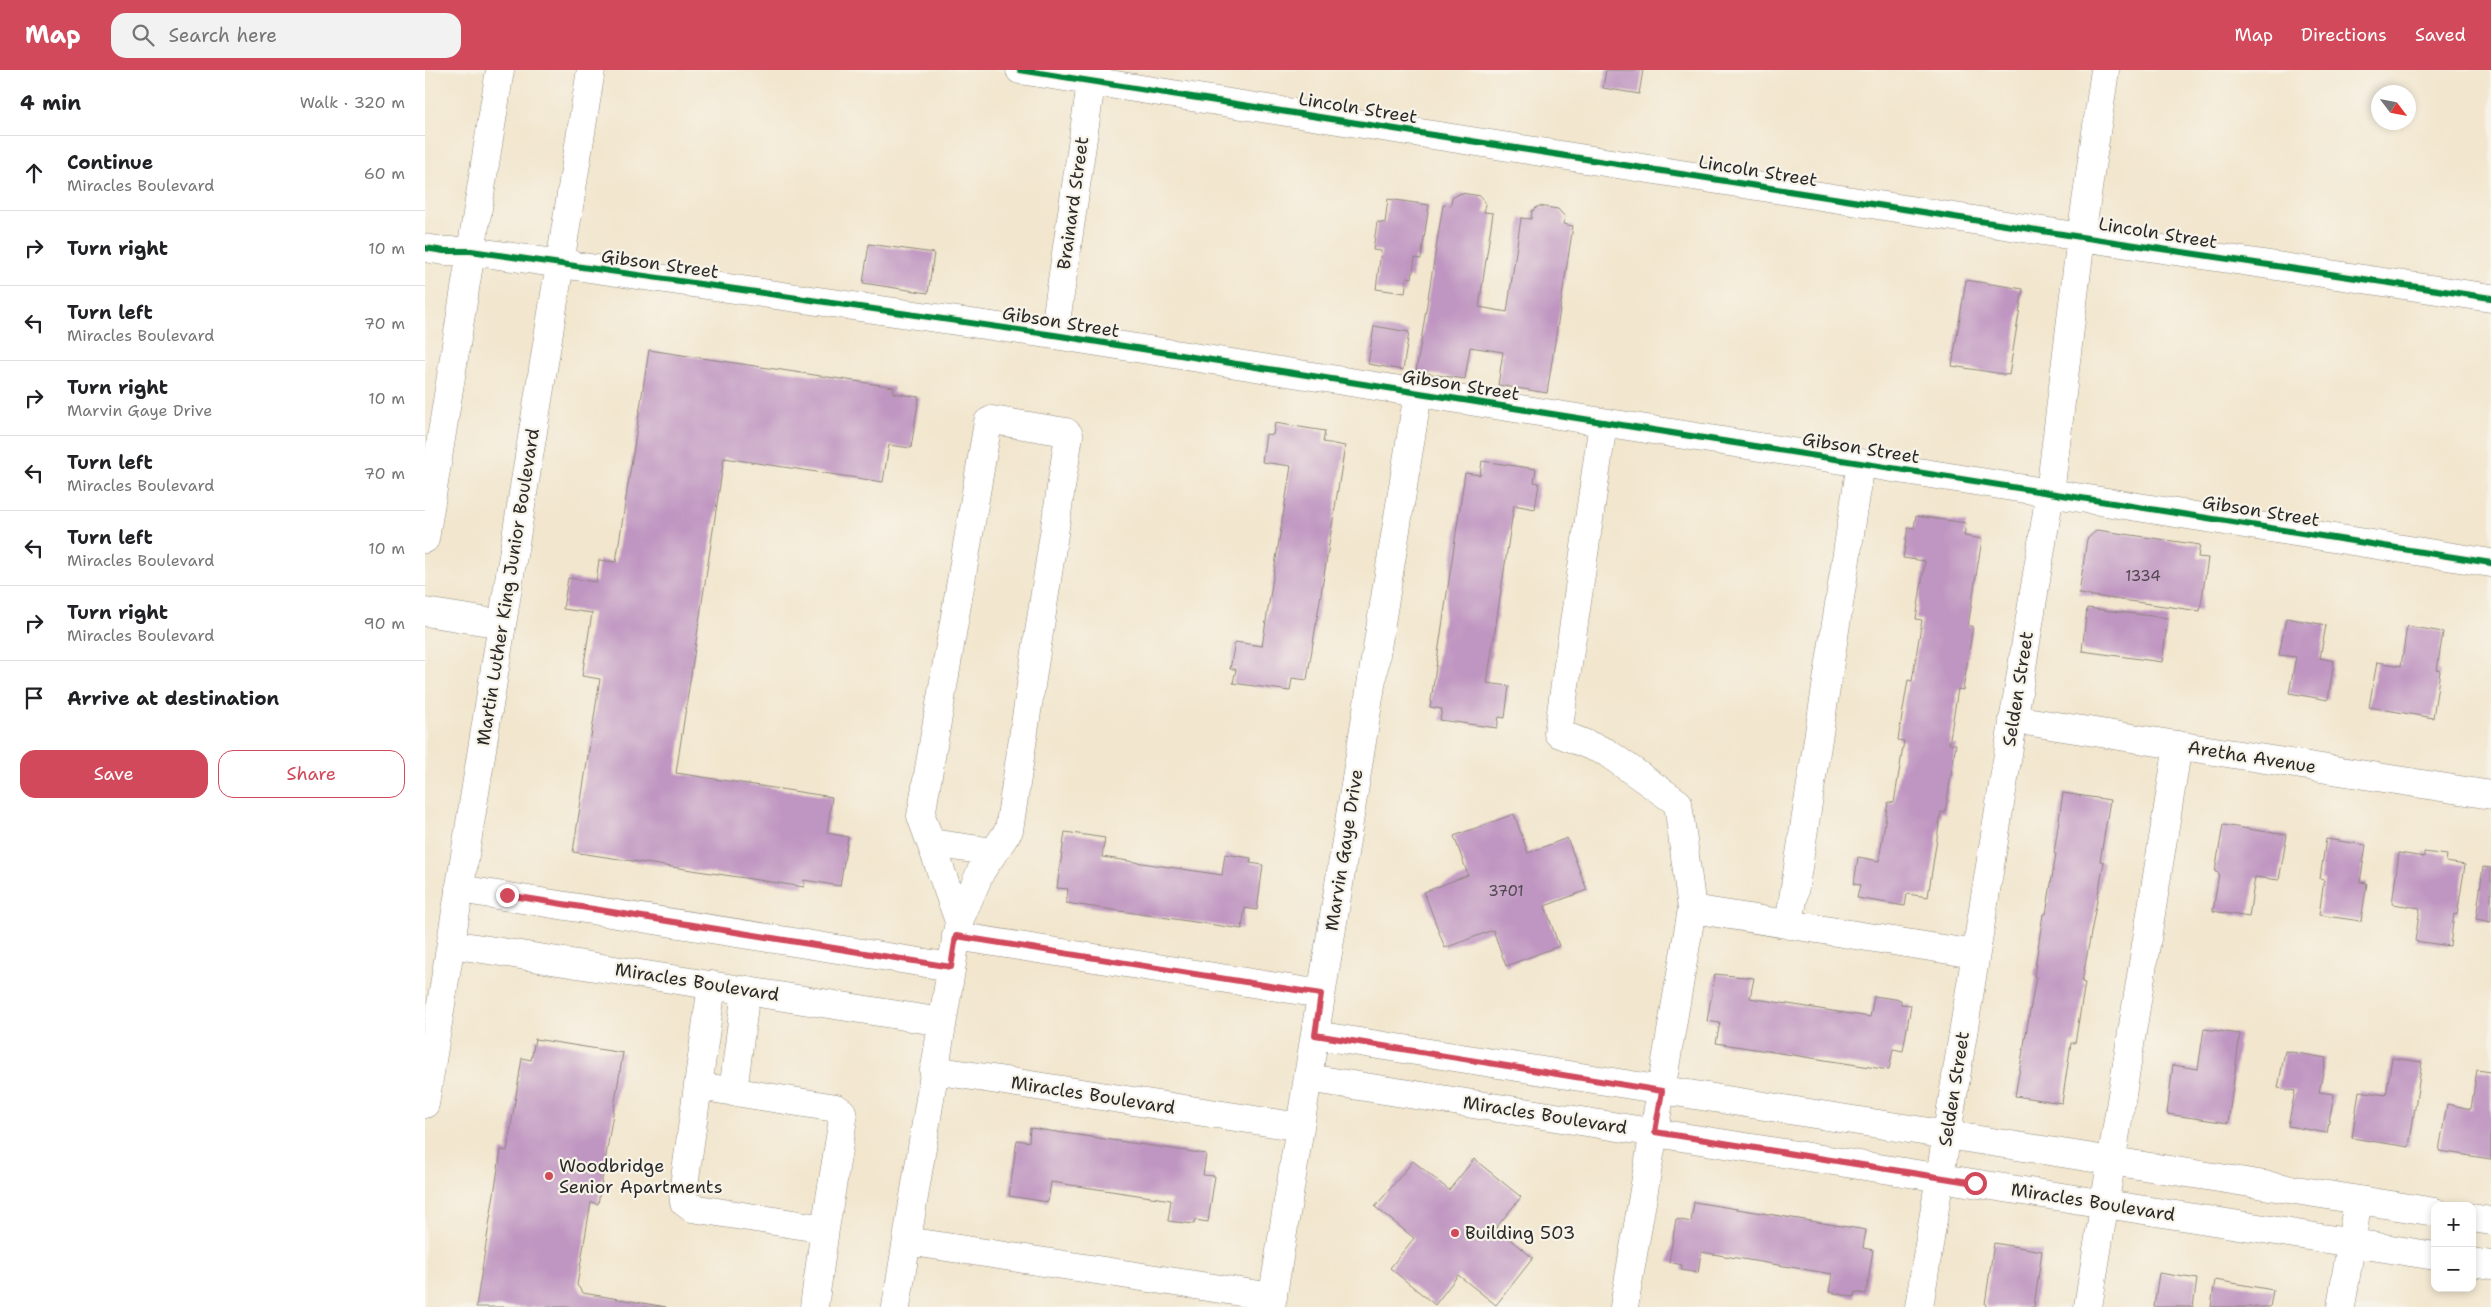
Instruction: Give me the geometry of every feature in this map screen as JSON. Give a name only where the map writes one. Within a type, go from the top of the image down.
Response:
[{"type":"street","points":[[425,539],[500,70]]},
{"type":"street","name":"Martin Luther King Junior Boulevard","points":[[425,1104],[591,70]]},
{"type":"street","name":"Lincoln Street","points":[[1020,70],[1092,75],[2081,237],[2491,298]]},
{"type":"street","name":"Selden Street","points":[[1919,1307],[2050,493],[2081,237],[2105,70]]},
{"type":"street","name":"Brainard Street","points":[[1054,335],[1092,75]]},
{"type":"street","name":"Gibson Street","points":[[425,248],[444,251],[471,251],[1054,335],[2491,563]]},
{"type":"street","name":"Marvin Gaye Drive","points":[[1272,1302],[1418,393]]},
{"type":"street","points":[[896,1307],[957,928],[981,871],[1009,830],[1069,435],[1067,432],[992,420],[989,422],[921,816],[957,928]]},
{"type":"street","points":[[1603,423],[1558,733],[1606,752],[1678,803],[1691,909],[1665,1060],[1662,1091],[1624,1307]]},
{"type":"street","points":[[1789,925],[1861,463]]},
{"type":"street","points":[[425,612],[502,624]]},
{"type":"street","name":"Aretha Avenue","points":[[2013,719],[2491,795]]},
{"type":"street","points":[[2088,1307],[2178,745]]},
{"type":"street","points":[[931,843],[994,852]]},
{"type":"street","points":[[459,889],[951,967]]},
{"type":"street","points":[[1691,909],[1975,954]]},
{"type":"street","points":[[957,928],[1321,994]]},
{"type":"street","name":"Miracles Boulevard","points":[[451,944],[942,1022]]},
{"type":"street","points":[[712,985],[683,1193],[684,1202],[692,1208],[825,1229]]},
{"type":"street","points":[[733,1092],[746,990]]},
{"type":"street","points":[[1315,1035],[2431,1211]]},
{"type":"street","name":"Miracles Boulevard","points":[[934,1070],[1300,1128]]},
{"type":"street","name":"Miracles Boulevard","points":[[1308,1078],[2431,1255]]},
{"type":"street","points":[[698,1086],[836,1108],[842,1112],[843,1119],[814,1307]]},
{"type":"street","points":[[2341,1307],[2358,1200]]},
{"type":"street","points":[[2476,1219],[2491,1221]]},
{"type":"street","points":[[907,1241],[1272,1302]]},
{"type":"street","points":[[2476,1263],[2491,1265]]},
{"type":"building","points":[[1606,70],[1643,70],[1639,94],[1603,88]]},
{"type":"building","points":[[1461,193],[1481,196],[1486,204],[1484,212],[1493,213],[1479,307],[1507,312],[1521,218],[1531,219],[1532,211],[1539,206],[1558,209],[1565,217],[1563,224],[1573,226],[1547,393],[1498,385],[1503,352],[1470,347],[1465,379],[1416,372],[1443,205],[1451,206],[1452,198]]},
{"type":"building","points":[[1388,199],[1429,205],[1421,259],[1415,258],[1412,278],[1407,277],[1405,293],[1376,289],[1381,251],[1373,250],[1377,222],[1385,223]]},
{"type":"building","points":[[869,244],[934,253],[928,293],[863,283]]},
{"type":"building","points":[[1966,280],[2023,289],[2009,375],[1952,366]]},
{"type":"building","points":[[1374,326],[1409,332],[1403,370],[1368,364]]},
{"type":"building","points":[[649,350],[894,387],[893,393],[919,397],[911,448],[889,445],[883,482],[724,458],[676,773],[832,797],[827,833],[848,837],[840,886],[804,880],[804,887],[573,852],[600,679],[582,676],[592,613],[563,609],[568,578],[596,582],[599,560],[616,562]]},
{"type":"building","points":[[1275,423],[1325,431],[1323,442],[1345,446],[1307,680],[1292,678],[1290,691],[1233,683],[1236,669],[1230,669],[1235,642],[1262,646],[1291,466],[1262,462],[1266,434],[1273,435]]},
{"type":"building","points":[[1482,461],[1536,469],[1534,482],[1539,483],[1535,509],[1514,505],[1487,683],[1509,686],[1505,718],[1499,717],[1497,728],[1440,720],[1442,709],[1430,707],[1465,473],[1480,475]]},
{"type":"building","points":[[1916,516],[1966,523],[1964,536],[1982,539],[1968,626],[1973,626],[1963,690],[1958,689],[1949,744],[1956,744],[1945,813],[1941,812],[1928,897],[1907,894],[1905,906],[1857,898],[1860,885],[1854,884],[1858,857],[1879,861],[1888,802],[1894,803],[1904,741],[1898,740],[1908,680],[1912,681],[1922,620],[1916,619],[1925,561],[1903,558],[1908,527],[1914,528]]},
{"type":"building","points":[[2097,530],[2200,545],[2198,557],[2208,558],[2200,611],[2079,594],[2087,539]]},
{"type":"building","points":[[2087,608],[2168,618],[2162,662],[2082,651]]},
{"type":"building","points":[[2286,618],[2326,625],[2320,658],[2334,661],[2328,700],[2289,693],[2296,657],[2279,655]]},
{"type":"building","points":[[2407,626],[2443,632],[2437,670],[2440,671],[2433,718],[2369,707],[2377,662],[2401,666]]},
{"type":"building","points":[[2063,793],[2110,800],[2100,861],[2104,862],[2082,982],[2085,983],[2075,1043],[2071,1043],[2062,1103],[2015,1096],[2036,977],[2034,976],[2043,914],[2046,914],[2056,854],[2054,853]]},
{"type":"building","points":[[1514,814],[1528,853],[1567,838],[1587,890],[1545,906],[1559,946],[1506,966],[1493,930],[1445,948],[1424,892],[1468,875],[1454,836]]},
{"type":"building","points":[[2223,825],[2287,835],[2279,880],[2255,877],[2249,917],[2213,911],[2219,873],[2215,872]]},
{"type":"building","points":[[1065,832],[1105,838],[1102,857],[1222,875],[1225,854],[1251,858],[1250,863],[1263,865],[1257,910],[1245,908],[1242,929],[1066,903],[1068,889],[1057,888]]},
{"type":"building","points":[[2326,839],[2366,845],[2360,882],[2367,883],[2361,921],[2319,915],[2324,880],[2320,879]]},
{"type":"building","points":[[2424,852],[2447,855],[2446,862],[2465,865],[2457,915],[2454,914],[2450,946],[2415,941],[2420,908],[2392,904],[2399,853],[2424,857]]},
{"type":"building","points":[[2483,867],[2491,868],[2491,922],[2476,919]]},
{"type":"building","points":[[1715,974],[1754,978],[1750,998],[1870,1017],[1874,996],[1901,1000],[1901,1004],[1911,1005],[1903,1051],[1893,1049],[1889,1070],[1716,1043],[1720,1023],[1707,1021]]},
{"type":"building","points":[[2204,1029],[2240,1034],[2228,1123],[2167,1114],[2173,1065],[2198,1069]]},
{"type":"building","name":"Woodbridge Senior Apartments","points":[[535,1039],[623,1053],[598,1204],[591,1202],[577,1285],[583,1293],[666,1307],[476,1307],[501,1150],[507,1151],[522,1058],[531,1060]]},
{"type":"building","points":[[2285,1051],[2326,1058],[2319,1092],[2334,1094],[2327,1133],[2288,1126],[2295,1091],[2278,1088]]},
{"type":"building","points":[[2392,1058],[2422,1062],[2409,1147],[2352,1138],[2359,1091],[2386,1095]]},
{"type":"building","points":[[2477,1070],[2491,1072],[2491,1159],[2439,1151],[2447,1104],[2471,1109]]},
{"type":"building","points":[[1030,1128],[1206,1154],[1203,1175],[1215,1176],[1208,1222],[1195,1220],[1194,1224],[1168,1221],[1171,1200],[1051,1182],[1048,1202],[1009,1196],[1017,1140],[1029,1142]]},
{"type":"building","name":"Building 503","points":[[1474,1159],[1521,1197],[1496,1228],[1533,1258],[1496,1305],[1458,1275],[1435,1305],[1390,1268],[1414,1238],[1375,1207],[1413,1161],[1449,1190]]},
{"type":"building","points":[[1694,1202],[1866,1230],[1863,1248],[1873,1250],[1866,1294],[1855,1292],[1854,1297],[1829,1292],[1832,1274],[1701,1252],[1698,1273],[1681,1270],[1682,1265],[1669,1262],[1676,1219],[1691,1222]]},
{"type":"building","points":[[1994,1243],[2042,1251],[2034,1307],[1987,1307],[1985,1304]]},
{"type":"building","points":[[2159,1273],[2197,1279],[2193,1307],[2154,1307]]},
{"type":"building","points":[[2215,1280],[2273,1290],[2270,1307],[2211,1307]]},
{"type":"cycle path","points":[[1020,70],[2081,237],[2491,298]]},
{"type":"cycle path","points":[[425,248],[444,251],[471,251],[1054,335],[2491,563]]},
{"type":"place","name":"Woodbridge Senior Apartments","points":[[549,1176]]},
{"type":"place","name":"Building 503","points":[[1455,1233]]},
{"type":"route","points":[[507,895],[951,967],[956,936],[1321,994],[1315,1035],[1662,1091],[1655,1132],[1975,1183]]}]
